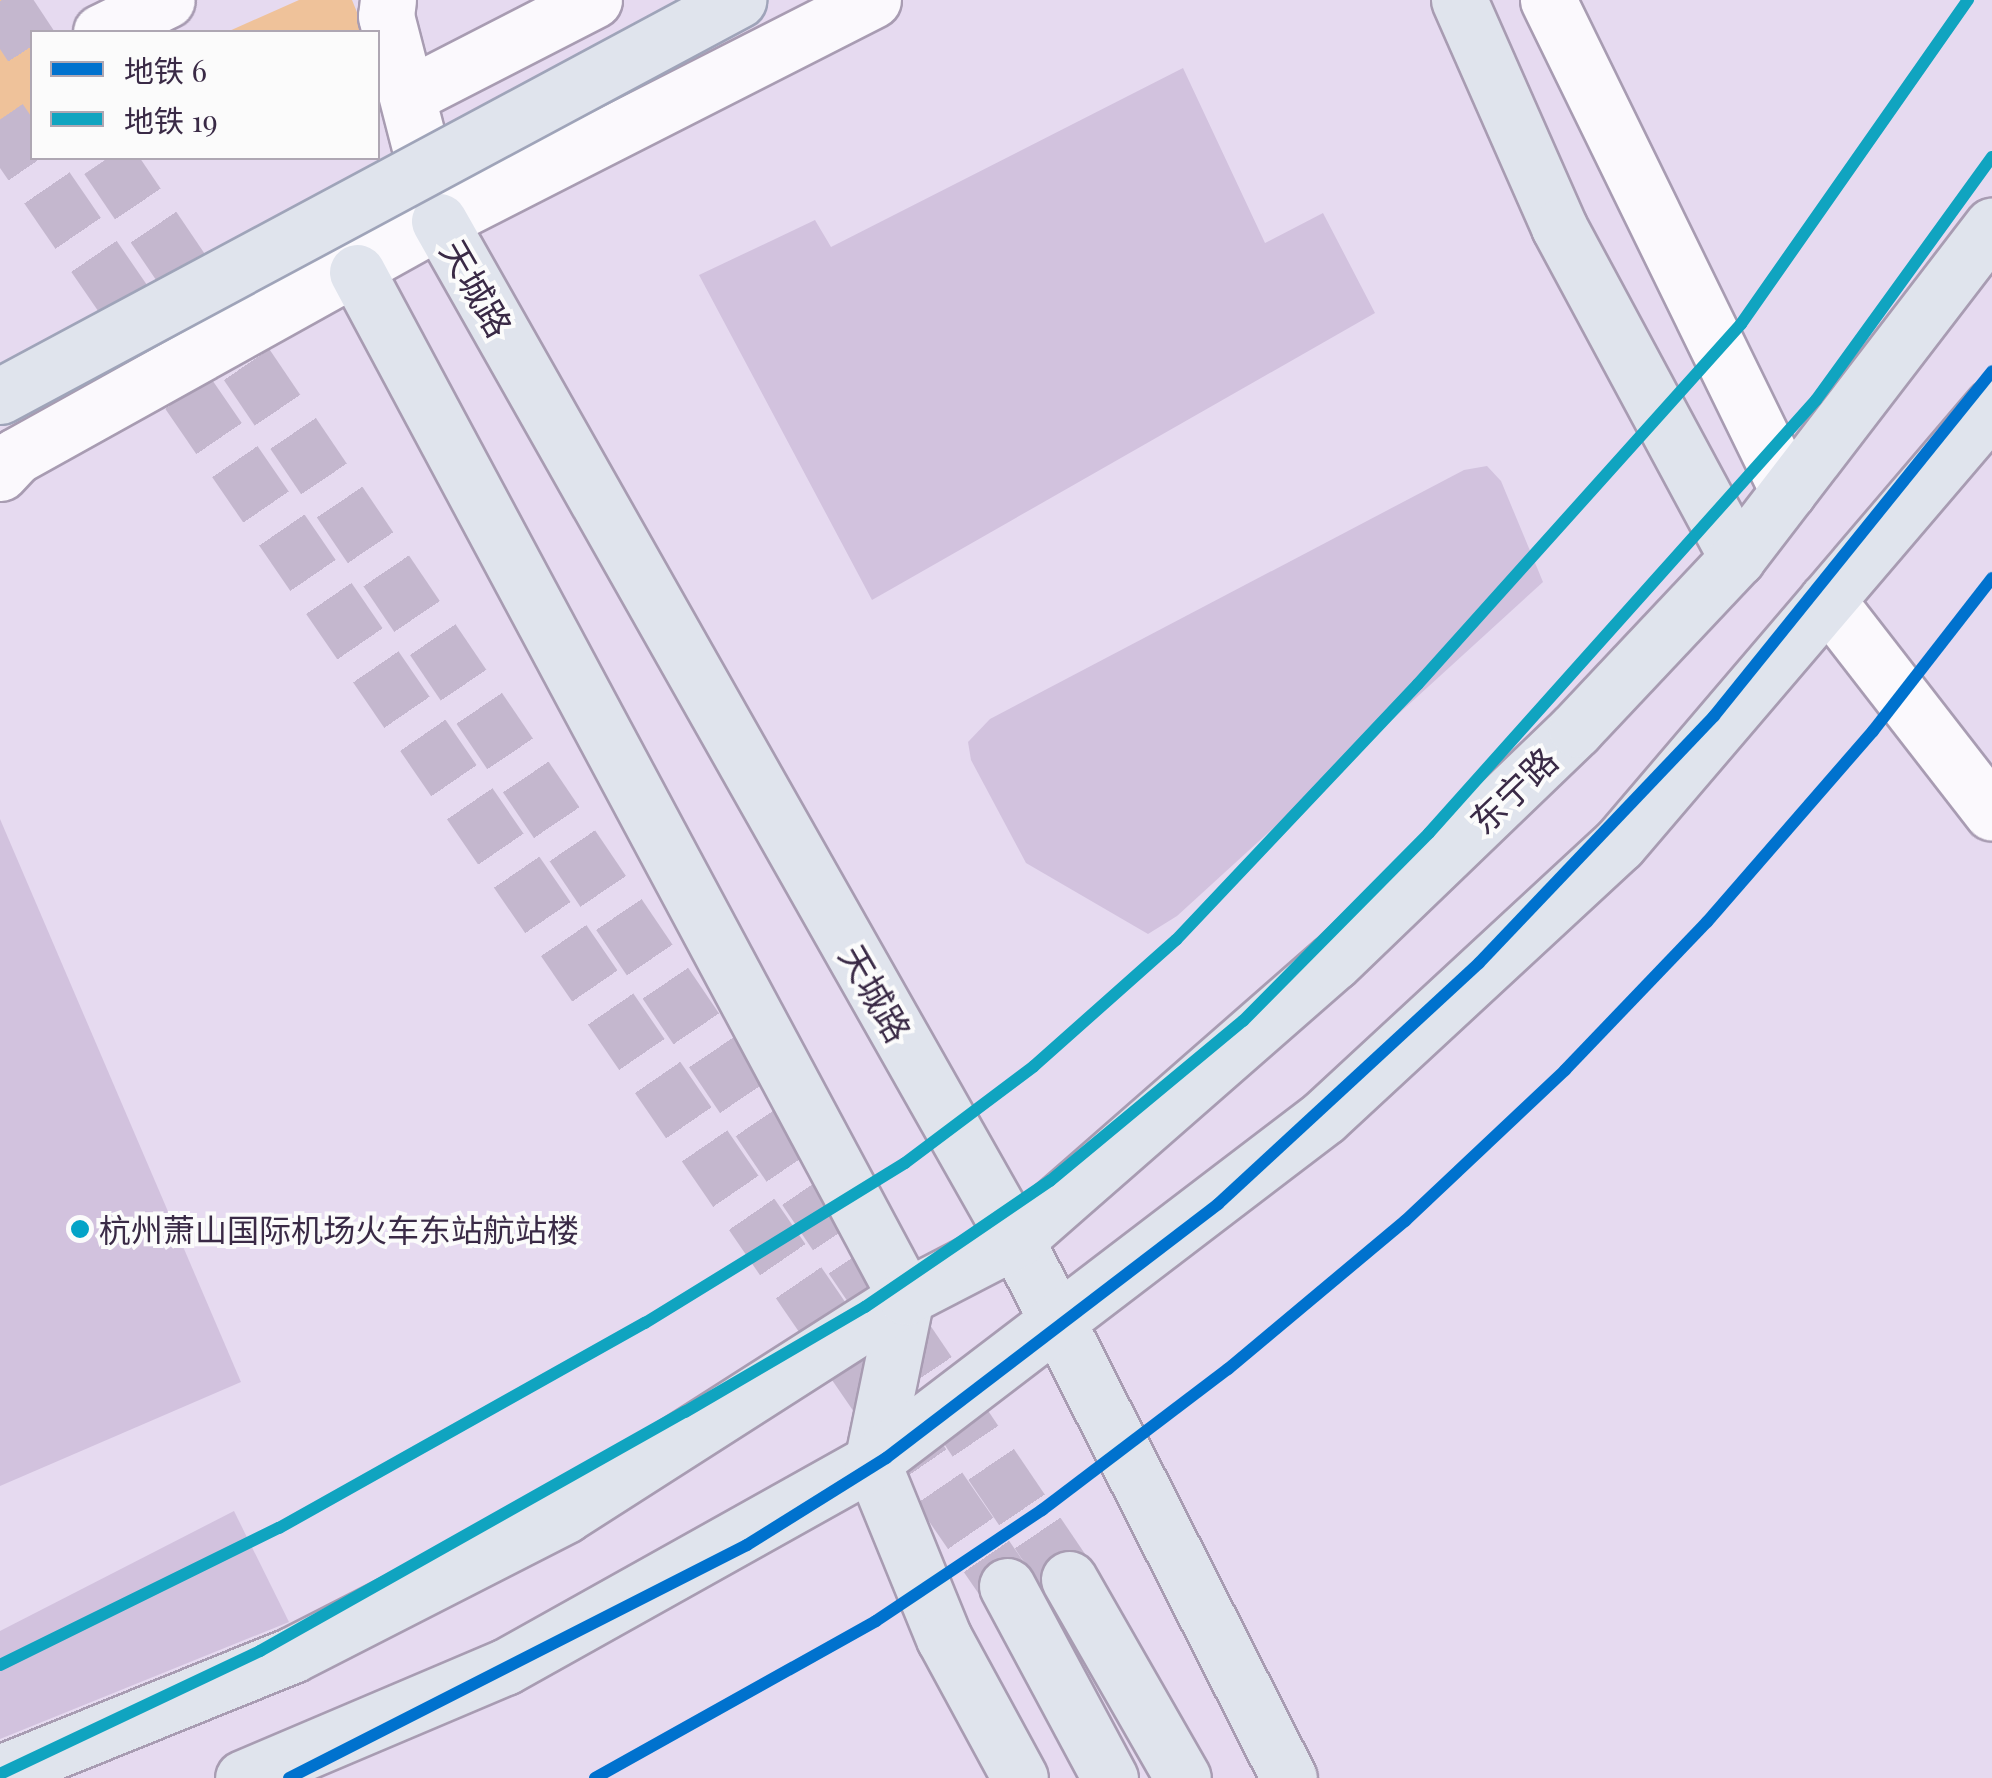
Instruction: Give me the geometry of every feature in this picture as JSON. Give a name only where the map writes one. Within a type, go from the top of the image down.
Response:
[{"type":"main road","points":[[0,396],[738,0]]},
{"type":"main road","points":[[1459,0],[1559,227],[1737,558]]},
{"type":"main road","name":"天城路","points":[[438,222],[1016,1240],[1289,1778]]},
{"type":"main road","name":"东宁路","points":[[0,1773],[292,1656],[564,1515],[906,1297],[1016,1240],[1334,962],[1576,729],[1737,558],[1992,226]]},
{"type":"main road","points":[[357,272],[906,1297],[872,1462],[944,1638],[1020,1778]]},
{"type":"main road","points":[[244,1778],[506,1667],[872,1462],[1057,1326],[1324,1117],[1605,857],[1992,408]]},
{"type":"main road","points":[[1069,1580],[1183,1778]]},
{"type":"main road","points":[[1007,1586],[1110,1778]]},
{"type":"street","points":[[70,0],[89,30]]},
{"type":"street","points":[[105,30],[167,0]]},
{"type":"street","points":[[388,0],[386,16],[410,95],[438,222]]},
{"type":"street","points":[[410,95],[594,0]]},
{"type":"street","points":[[0,473],[16,456],[357,272],[438,222],[874,0]]},
{"type":"street","points":[[1548,0],[1788,491]]},
{"type":"street","points":[[1826,600],[1992,813]]},
{"type":"shaded area","points":[[0,0],[13,0],[30,31],[30,146],[9,154],[0,137]]},
{"type":"shaded area","points":[[299,0],[352,0],[364,30],[232,30]]},
{"type":"building","points":[[1183,68],[1265,243],[1323,213],[1375,313],[872,600],[699,275],[815,220],[831,247]]},
{"type":"building","points":[[1487,466],[1501,481],[1543,582],[1177,916],[1148,934],[1026,863],[971,760],[968,742],[990,719],[1464,470]]},
{"type":"building","name":"杭州萧山国际机场火车东站航站楼","points":[[0,819],[241,1382],[0,1486]]},
{"type":"building","points":[[234,1511],[289,1622],[0,1739],[0,1631]]},
{"type":"tunnel","points":[[1,0],[30,44]]},
{"type":"tunnel","points":[[0,119],[1007,1586]]},
{"type":"tunnel","points":[[108,160],[1069,1579]]},
{"type":"metro line","name":"19","points":[[0,1665],[279,1528],[645,1323],[905,1163],[1034,1066],[1176,940],[1418,684],[1741,324],[1968,0]]},
{"type":"metro line","name":"19","points":[[0,1774],[260,1651],[685,1412],[865,1307],[1050,1181],[1243,1021],[1429,833],[1816,400],[1992,157]]},
{"type":"metro line","name":"6","points":[[289,1778],[747,1545],[886,1458],[1218,1204],[1479,963],[1714,716],[1992,371]]},
{"type":"metro line","name":"6","points":[[595,1778],[876,1621],[1042,1510],[1228,1369],[1405,1221],[1565,1070],[1707,922],[1873,731],[1992,578]]},
{"type":"place","name":"杭州萧山国际机场火车东站航站楼","points":[[80,1229]]}]
